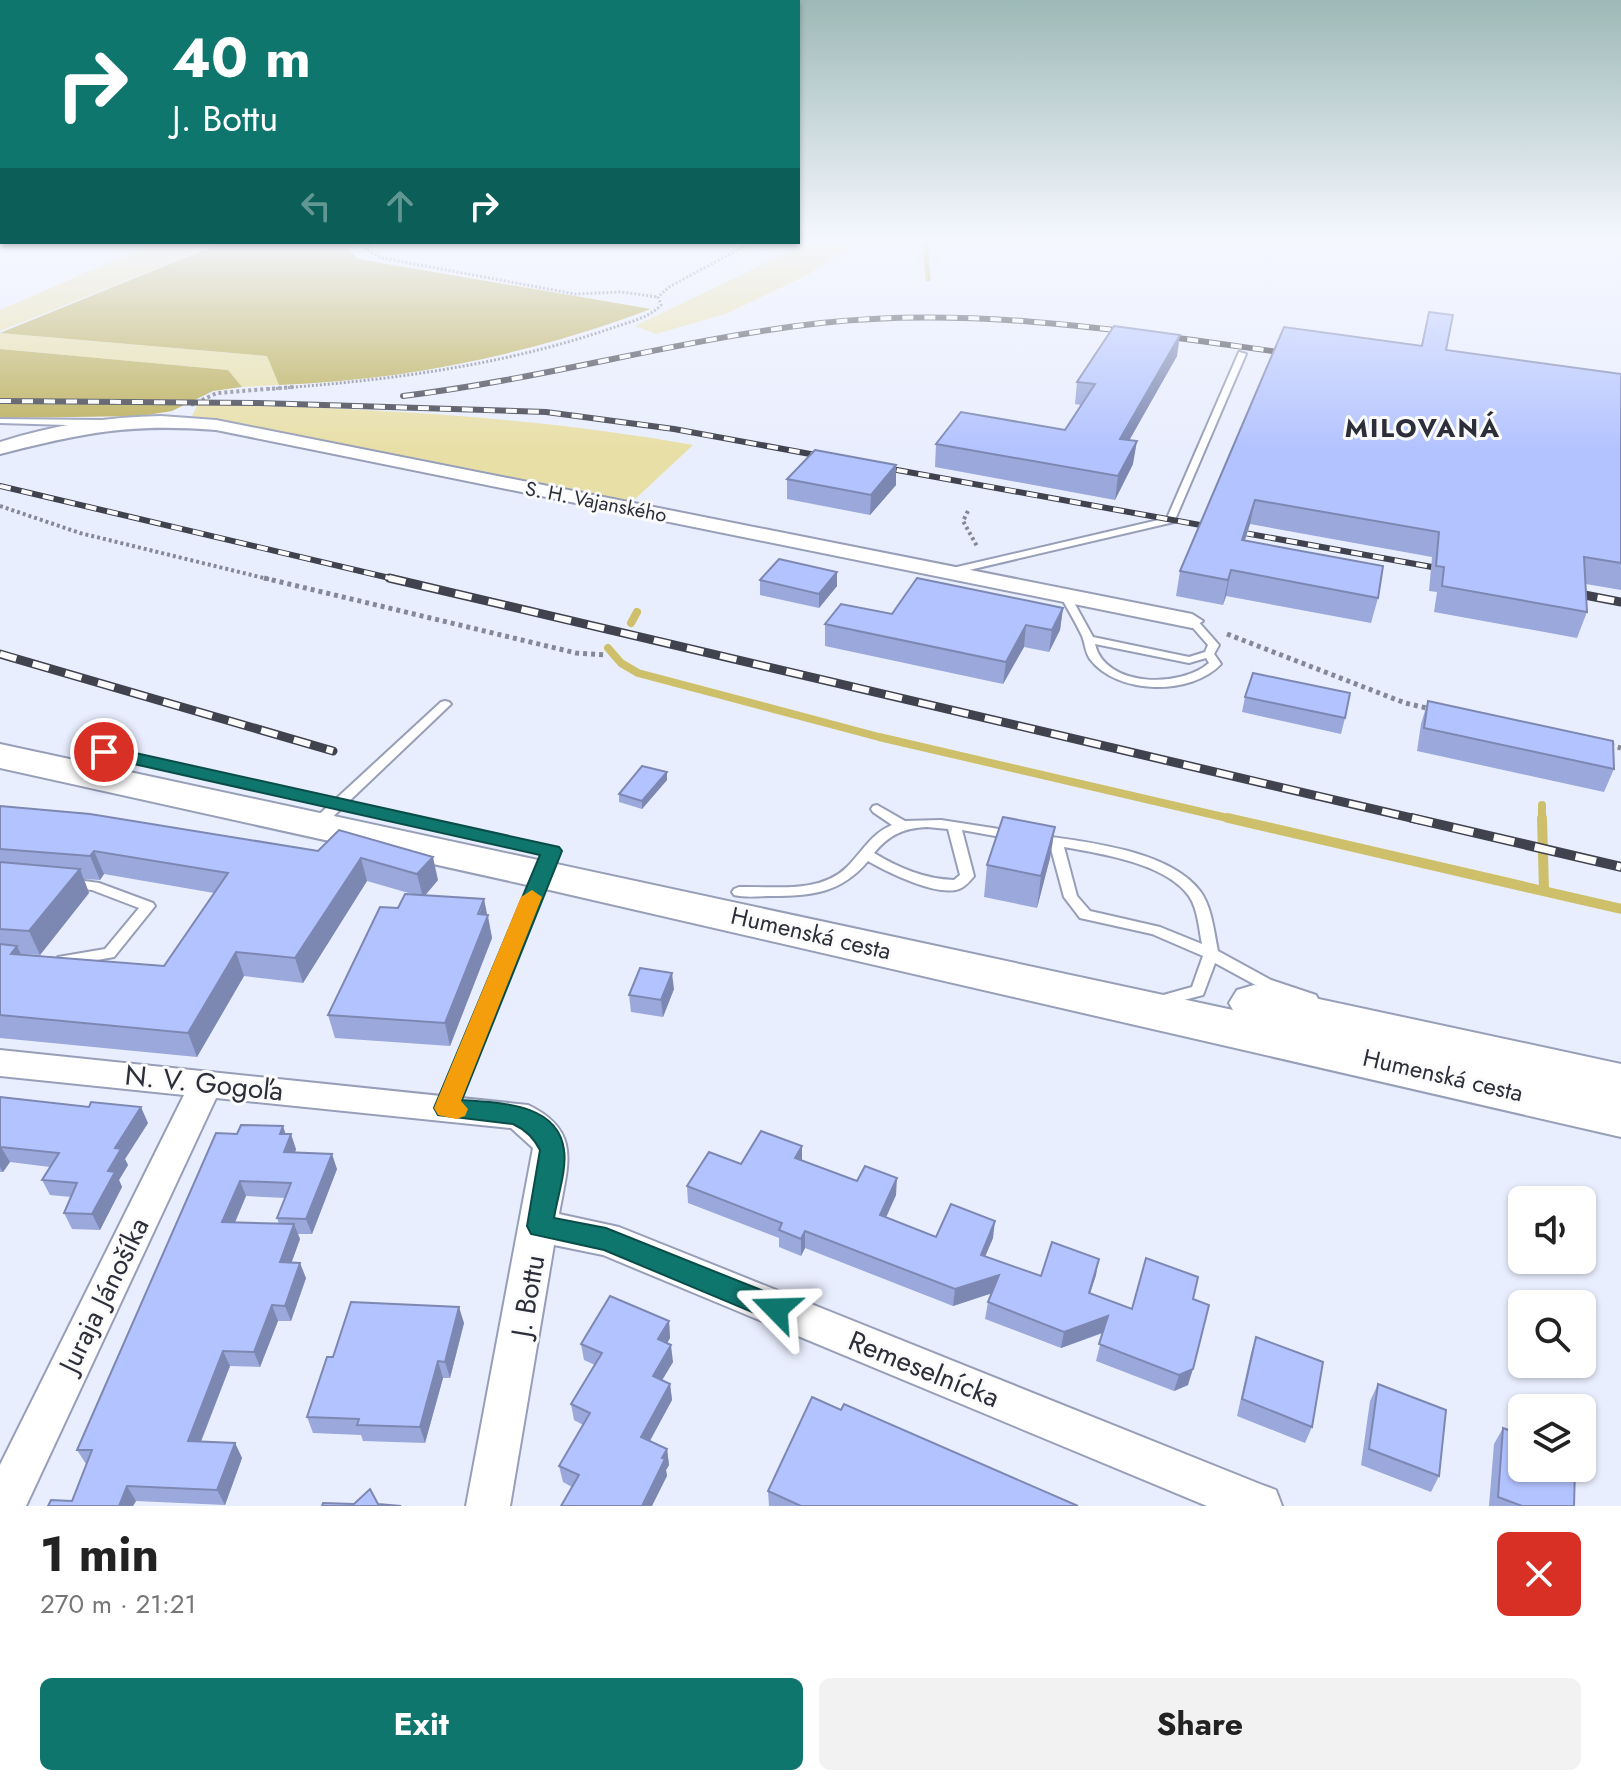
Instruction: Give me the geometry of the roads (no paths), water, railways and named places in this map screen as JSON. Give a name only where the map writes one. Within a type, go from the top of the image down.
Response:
[{"type":"main road","name":"Humenská cesta","points":[[0,728],[328,814],[546,862],[1142,1006],[1621,1116]]},
{"type":"main road","name":"Humenská cesta","points":[[0,756],[328,814]]},
{"type":"main road","name":"Humenská cesta","points":[[546,862],[739,892],[1205,973],[1486,1054],[1621,1085]]},
{"type":"street","name":"S. H. Vajanského","points":[[0,448],[29,438],[103,423],[166,419],[247,431],[1192,621]]},
{"type":"street","name":"N. V. Gogoľa","points":[[0,1063],[407,1104]]},
{"type":"street","name":"Juraja Jánošíka","points":[[3,1506],[206,1084]]},
{"type":"street","name":"J. Bottu","points":[[407,1104],[516,1115],[533,1122],[552,1150],[488,1506]]},
{"type":"street","name":"Remeselnícka","points":[[540,1226],[606,1239],[1260,1506]]},
{"type":"lane","points":[[945,573],[1171,520],[1242,354]]},
{"type":"lane","points":[[0,421],[103,423]]},
{"type":"lane","points":[[1066,597],[1089,639],[1094,658],[1113,673],[1164,684],[1189,682],[1208,674],[1215,664],[1209,654]]},
{"type":"lane","points":[[1089,639],[1189,660],[1209,654],[1214,645],[1192,621]]},
{"type":"lane","points":[[328,814],[445,704]]},
{"type":"lane","points":[[877,809],[902,825]]},
{"type":"lane","points":[[739,892],[819,887],[846,877],[879,836],[902,825],[954,826],[1108,850],[1161,869],[1196,895],[1205,973]]},
{"type":"lane","points":[[866,854],[907,877],[932,885],[957,885],[967,876],[954,826]]},
{"type":"lane","points":[[1056,842],[1071,897],[1085,915],[1155,930],[1205,973]]},
{"type":"lane","points":[[446,1108],[546,862]]},
{"type":"lane","points":[[46,964],[109,953],[148,906],[94,886],[47,882]]},
{"type":"lane","points":[[1142,1006],[1205,973]]},
{"type":"waterway","points":[[631,623],[637,612]]},
{"type":"waterway","points":[[608,648],[621,663],[638,673],[879,737],[1236,820]]},
{"type":"waterway","points":[[1542,805],[1542,818]]},
{"type":"waterway","points":[[1228,818],[1621,909]]},
{"type":"waterway","points":[[1542,818],[1544,890]]},
{"type":"railway","points":[[403,396],[508,380],[768,330],[878,319],[936,317],[1050,323],[1279,352]]},
{"type":"railway","points":[[0,401],[259,403],[546,412],[674,429],[832,458]]},
{"type":"railway","points":[[875,466],[1454,571]]},
{"type":"railway","points":[[0,486],[398,580]]},
{"type":"railway","points":[[389,578],[1420,820]]},
{"type":"railway","points":[[1564,591],[1621,602]]},
{"type":"railway","points":[[0,654],[333,751]]},
{"type":"railway","points":[[1412,818],[1621,867]]},
{"type":"district","name":"MILOVANÁ","points":[[1423,428]]}]
